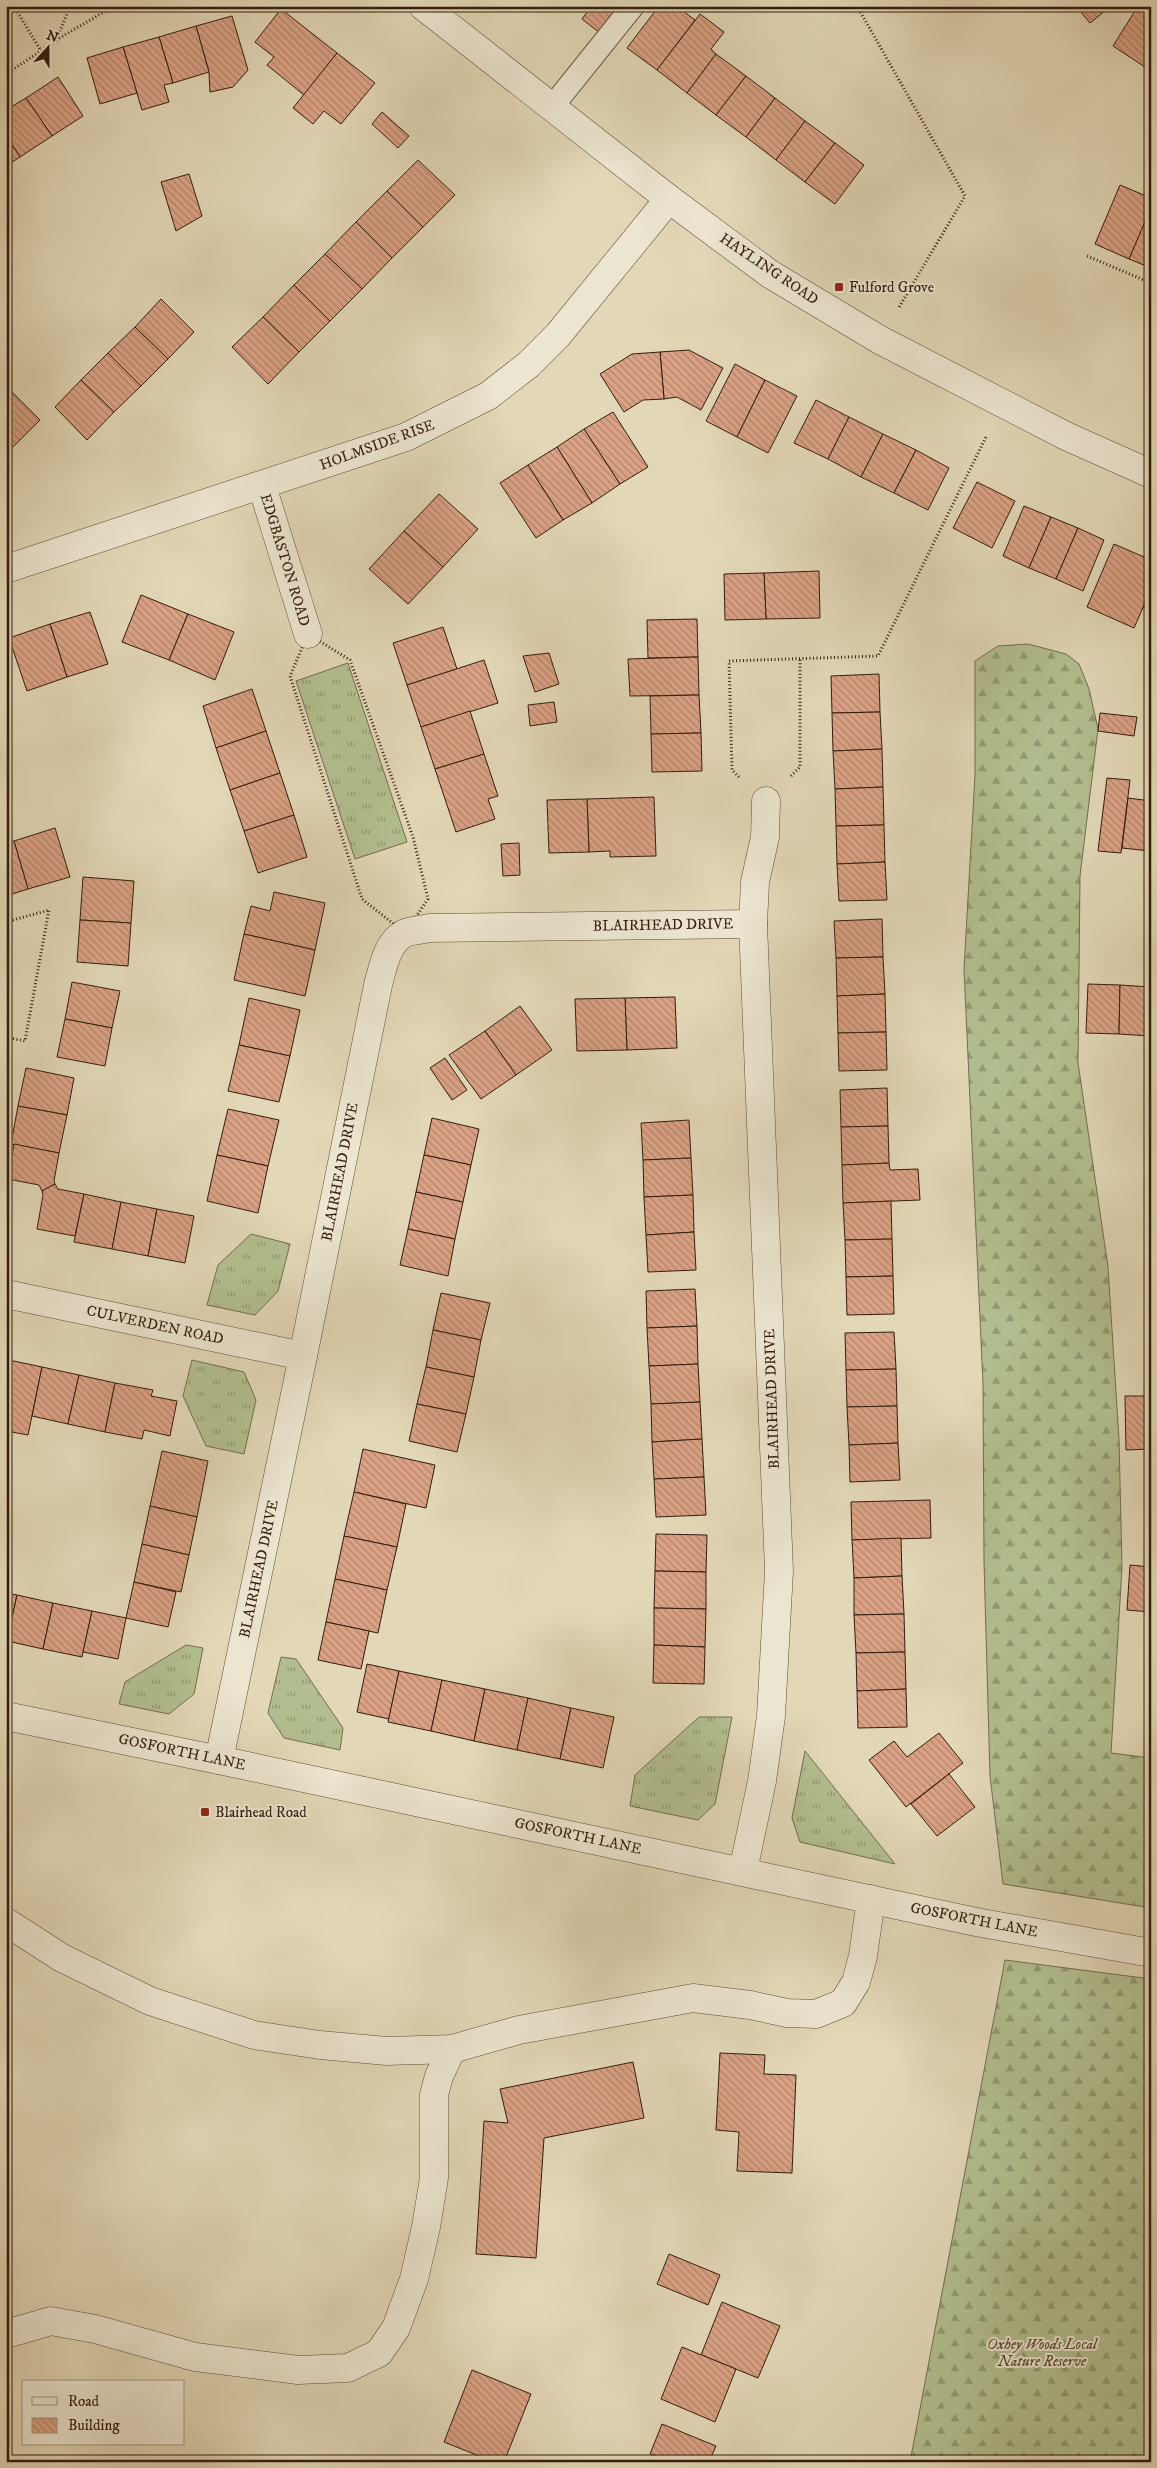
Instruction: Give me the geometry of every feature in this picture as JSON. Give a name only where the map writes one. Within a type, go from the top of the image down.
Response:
[{"type":"street","name":"HAYLING ROAD","points":[[423,6],[669,199],[770,274],[880,340],[1066,436],[1151,474]]},
{"type":"street","name":"HOLMSIDE RISE","points":[[6,569],[406,437],[488,396],[528,365],[558,335],[669,199]]},
{"type":"street","name":"EDGBASTON ROAD","points":[[262,486],[308,634]]},
{"type":"street","name":"BLAIRHEAD DRIVE","points":[[743,1871],[762,1781],[771,1716],[779,1571],[753,924],[755,882],[765,837],[766,801]]},
{"type":"street","name":"BLAIRHEAD DRIVE","points":[[219,1760],[378,985],[386,956],[405,933],[429,928],[753,924]]},
{"type":"street","name":"CULVERDEN ROAD","points":[[6,1294],[303,1356]]},
{"type":"street","name":"GOSFORTH LANE","points":[[6,1716],[976,1922],[1151,1952]]},
{"type":"street","points":[[6,1922],[62,1958],[150,2001],[254,2035],[320,2045],[388,2051],[452,2049],[519,2030],[693,1998],[750,2005],[786,2014],[816,2014],[843,2003],[856,1982],[863,1956],[872,1899]]},
{"type":"street","points":[[6,2334],[50,2321],[95,2329],[195,2357],[298,2370],[348,2368],[379,2352],[396,2328],[414,2279],[426,2227],[434,2178],[434,2095],[439,2076],[452,2049]]},
{"type":"lane","points":[[552,108],[633,6]]},
{"type":"path","points":[[14,6],[41,51]]},
{"type":"path","points":[[56,41],[70,6]]},
{"type":"path","points":[[6,74],[104,12],[124,6]]},
{"type":"path","points":[[857,6],[965,196],[880,340]]},
{"type":"path","points":[[1088,256],[1151,283]]},
{"type":"path","points":[[800,658],[800,767],[766,801],[732,770],[729,661],[800,658],[878,656],[1002,403]]},
{"type":"path","points":[[308,634],[350,660],[413,837],[428,899],[405,933],[362,899],[290,676],[308,634]]},
{"type":"path","points":[[6,922],[49,910],[25,1041],[6,1037]]},
{"type":"green space","points":[[1028,644],[1066,654],[1079,664],[1089,689],[1098,729],[1080,876],[1078,1063],[1108,1267],[1119,1439],[1122,1567],[1111,1753],[1151,1758],[1151,1908],[1003,1884],[990,1776],[984,1562],[983,1384],[964,969],[975,775],[975,661],[998,646]]},
{"type":"green space","points":[[348,663],[407,842],[355,859],[296,681]]},
{"type":"green space","points":[[251,1234],[290,1244],[278,1291],[255,1315],[207,1305],[218,1265]]},
{"type":"green space","points":[[192,1360],[244,1372],[256,1400],[244,1454],[206,1446],[183,1396]]},
{"type":"green space","points":[[186,1645],[203,1648],[194,1694],[169,1714],[119,1704],[125,1682]]},
{"type":"green space","points":[[281,1657],[296,1659],[343,1728],[340,1750],[284,1738],[268,1713]]},
{"type":"green space","points":[[699,1717],[732,1717],[715,1804],[698,1820],[630,1806],[635,1775]]},
{"type":"green space","points":[[805,1751],[895,1864],[800,1842],[792,1818]]},
{"type":"green space","name":"Oxhey Woods Local Nature Reserve","points":[[1005,1960],[1151,1979],[1151,2462],[910,2462]]},
{"type":"building","points":[[581,6],[621,6],[600,33],[582,19],[588,11]]},
{"type":"building","points":[[659,6],[676,6],[695,20],[657,70],[627,48]]},
{"type":"building","points":[[1076,6],[1111,6],[1090,23]]},
{"type":"building","points":[[1138,6],[1144,6],[1151,10],[1151,65],[1148,69],[1113,46]]},
{"type":"building","points":[[281,9],[337,53],[304,95],[267,65],[274,57],[255,42]]},
{"type":"building","points":[[700,14],[724,32],[711,49],[716,54],[687,93],[657,70]]},
{"type":"building","points":[[232,16],[248,70],[233,87],[210,92],[209,72],[196,26]]},
{"type":"building","points":[[196,26],[209,72],[173,83],[159,37]]},
{"type":"building","points":[[159,37],[173,83],[164,85],[169,102],[142,110],[123,47]]},
{"type":"building","points":[[123,47],[137,93],[100,104],[87,58]]},
{"type":"building","points":[[337,53],[375,83],[341,124],[324,111],[313,124],[293,108]]},
{"type":"building","points":[[716,54],[746,76],[716,115],[687,93]]},
{"type":"building","points":[[746,76],[775,98],[746,137],[716,115]]},
{"type":"building","points":[[58,77],[83,116],[52,136],[26,98]]},
{"type":"building","points":[[26,98],[52,136],[20,157],[6,135],[6,110]]},
{"type":"building","points":[[775,98],[805,121],[776,160],[746,137]]},
{"type":"building","points":[[382,112],[409,136],[398,148],[372,124]]},
{"type":"building","points":[[805,121],[835,143],[805,182],[776,160]]},
{"type":"building","points":[[6,135],[20,157],[6,166]]},
{"type":"building","points":[[835,143],[864,165],[835,204],[805,182]]},
{"type":"building","points":[[418,160],[455,195],[423,227],[387,191]]},
{"type":"building","points":[[189,174],[202,216],[176,231],[161,182]]},
{"type":"building","points":[[1120,185],[1151,198],[1151,209],[1129,259],[1095,244]]},
{"type":"building","points":[[387,191],[423,227],[392,258],[356,222]]},
{"type":"building","points":[[1147,217],[1151,218],[1151,268],[1129,259]]},
{"type":"building","points":[[356,222],[392,258],[362,289],[325,254]]},
{"type":"building","points":[[325,254],[362,289],[330,321],[294,285]]},
{"type":"building","points":[[294,285],[330,321],[299,352],[263,317]]},
{"type":"building","points":[[161,299],[194,332],[168,359],[135,327]]},
{"type":"building","points":[[263,317],[299,352],[268,384],[232,347]]},
{"type":"building","points":[[135,327],[168,359],[141,386],[108,353]]},
{"type":"building","points":[[689,350],[723,368],[701,410],[677,397],[664,399],[660,352]]},
{"type":"building","points":[[660,352],[664,399],[643,400],[624,412],[600,374],[632,354]]},
{"type":"building","points":[[108,353],[141,386],[114,412],[81,380]]},
{"type":"building","points":[[735,364],[765,380],[737,437],[706,421]]},
{"type":"building","points":[[81,380],[114,412],[87,440],[55,407]]},
{"type":"building","points":[[765,380],[797,396],[768,453],[737,437]]},
{"type":"building","points":[[7,387],[40,420],[13,447],[6,440]]},
{"type":"building","points":[[816,400],[849,417],[828,459],[794,443]]},
{"type":"building","points":[[613,412],[648,467],[620,484],[584,429]]},
{"type":"building","points":[[849,417],[883,434],[861,477],[828,459]]},
{"type":"building","points":[[584,429],[620,484],[592,503],[557,447]]},
{"type":"building","points":[[883,434],[916,450],[894,493],[861,477]]},
{"type":"building","points":[[557,447],[592,503],[563,520],[528,465]]},
{"type":"building","points":[[916,450],[949,468],[928,510],[894,493]]},
{"type":"building","points":[[528,465],[563,520],[536,538],[500,483]]},
{"type":"building","points":[[977,482],[1015,501],[992,548],[953,528]]},
{"type":"building","points":[[439,494],[478,529],[443,567],[404,531]]},
{"type":"building","points":[[1024,506],[1051,517],[1029,568],[1003,556]]},
{"type":"building","points":[[1051,517],[1078,528],[1056,579],[1029,568]]},
{"type":"building","points":[[1078,528],[1104,540],[1083,591],[1056,579]]},
{"type":"building","points":[[404,531],[443,567],[408,604],[369,569]]},
{"type":"building","points":[[1114,544],[1151,560],[1151,589],[1134,628],[1087,607]]},
{"type":"building","points":[[819,571],[820,618],[766,619],[764,573]]},
{"type":"building","points":[[764,573],[766,619],[725,620],[724,574]]},
{"type":"building","points":[[1151,589],[1151,611],[1143,607]]},
{"type":"building","points":[[141,595],[188,614],[169,660],[122,642]]},
{"type":"building","points":[[90,612],[108,664],[67,677],[50,624]]},
{"type":"building","points":[[188,614],[234,632],[215,680],[169,660]]},
{"type":"building","points":[[697,619],[698,657],[648,658],[647,620]]},
{"type":"building","points":[[50,624],[67,677],[27,691],[9,638]]},
{"type":"building","points":[[443,627],[457,669],[407,685],[393,643]]},
{"type":"building","points":[[549,653],[559,684],[535,692],[523,656]]},
{"type":"building","points":[[698,657],[699,695],[630,696],[628,659]]},
{"type":"building","points":[[484,660],[498,703],[421,727],[407,685]]},
{"type":"building","points":[[879,674],[880,712],[832,713],[831,676]]},
{"type":"building","points":[[252,689],[266,731],[216,748],[203,706]]},
{"type":"building","points":[[699,695],[701,733],[651,734],[650,696]]},
{"type":"building","points":[[554,702],[557,722],[530,726],[528,705]]},
{"type":"building","points":[[470,711],[484,754],[435,769],[421,727]]},
{"type":"building","points":[[880,712],[882,749],[833,751],[832,713]]},
{"type":"building","points":[[1100,713],[1137,717],[1134,736],[1098,731]]},
{"type":"building","points":[[266,731],[280,773],[230,790],[216,748]]},
{"type":"building","points":[[701,733],[702,771],[652,772],[651,734]]},
{"type":"building","points":[[882,749],[883,787],[835,789],[833,751]]},
{"type":"building","points":[[484,754],[498,796],[488,799],[495,819],[456,832],[435,769]]},
{"type":"building","points":[[280,773],[294,815],[244,831],[230,790]]},
{"type":"building","points":[[1107,778],[1130,780],[1121,853],[1098,851]]},
{"type":"building","points":[[883,787],[884,825],[836,826],[835,789]]},
{"type":"building","points":[[654,797],[656,856],[610,857],[610,851],[589,852],[587,799]]},
{"type":"building","points":[[1128,798],[1151,801],[1150,851],[1122,848]]},
{"type":"building","points":[[587,799],[589,852],[549,853],[547,800]]},
{"type":"building","points":[[294,815],[307,857],[258,873],[244,831]]},
{"type":"building","points":[[884,825],[885,862],[837,864],[836,826]]},
{"type":"building","points":[[55,828],[70,877],[28,889],[14,841]]},
{"type":"building","points":[[14,841],[28,889],[6,896],[6,843]]},
{"type":"building","points":[[519,843],[520,875],[503,876],[501,844]]},
{"type":"building","points":[[885,862],[887,900],[839,901],[837,864]]},
{"type":"building","points":[[83,877],[134,881],[131,923],[80,920]]},
{"type":"building","points":[[274,892],[325,903],[315,950],[244,934],[251,906],[270,911]]},
{"type":"building","points":[[882,919],[883,957],[836,958],[834,921]]},
{"type":"building","points":[[80,920],[131,923],[128,966],[77,962]]},
{"type":"building","points":[[244,934],[315,950],[305,996],[234,980]]},
{"type":"building","points":[[883,957],[885,994],[837,996],[836,958]]},
{"type":"building","points":[[72,982],[120,991],[112,1028],[65,1019]]},
{"type":"building","points":[[1088,984],[1120,985],[1119,1034],[1086,1033]]},
{"type":"building","points":[[1120,985],[1151,987],[1150,1036],[1119,1034]]},
{"type":"building","points":[[885,994],[886,1032],[838,1033],[837,996]]},
{"type":"building","points":[[675,997],[677,1048],[627,1050],[625,998]]},
{"type":"building","points":[[249,998],[300,1010],[290,1056],[239,1045]]},
{"type":"building","points":[[625,998],[627,1050],[577,1051],[575,999]]},
{"type":"building","points":[[520,1006],[552,1050],[516,1075],[485,1031]]},
{"type":"building","points":[[65,1019],[112,1028],[105,1066],[57,1057]]},
{"type":"building","points":[[485,1031],[516,1075],[481,1099],[449,1055]]},
{"type":"building","points":[[886,1032],[887,1070],[839,1071],[838,1033]]},
{"type":"building","points":[[239,1045],[290,1056],[279,1102],[228,1091]]},
{"type":"building","points":[[445,1058],[467,1090],[452,1100],[430,1068]]},
{"type":"building","points":[[26,1068],[74,1078],[67,1115],[18,1106]]},
{"type":"building","points":[[887,1088],[888,1126],[841,1127],[840,1090]]},
{"type":"building","points":[[18,1106],[67,1115],[59,1153],[11,1144]]},
{"type":"building","points":[[228,1109],[279,1120],[268,1166],[217,1155]]},
{"type":"building","points":[[432,1118],[479,1129],[471,1165],[424,1155]]},
{"type":"building","points":[[689,1120],[691,1158],[643,1160],[641,1123]]},
{"type":"building","points":[[888,1126],[889,1163],[842,1165],[841,1127]]},
{"type":"building","points":[[14,1144],[59,1153],[55,1184],[42,1191],[39,1185],[8,1179]]},
{"type":"building","points":[[217,1155],[268,1166],[258,1213],[207,1201]]},
{"type":"building","points":[[424,1155],[471,1165],[463,1202],[416,1192]]},
{"type":"building","points":[[691,1158],[693,1195],[644,1197],[643,1160]]},
{"type":"building","points":[[889,1163],[890,1170],[918,1169],[920,1200],[843,1203],[842,1165]]},
{"type":"building","points":[[55,1184],[58,1189],[84,1194],[75,1236],[37,1229],[43,1195],[42,1191]]},
{"type":"building","points":[[416,1192],[463,1202],[455,1239],[408,1229]]},
{"type":"building","points":[[84,1194],[121,1202],[112,1249],[74,1242]]},
{"type":"building","points":[[693,1195],[694,1232],[646,1235],[644,1197]]},
{"type":"building","points":[[891,1201],[892,1239],[845,1240],[843,1203]]},
{"type":"building","points":[[121,1202],[157,1209],[148,1256],[112,1249]]},
{"type":"building","points":[[157,1209],[194,1216],[185,1263],[148,1256]]},
{"type":"building","points":[[408,1229],[455,1239],[448,1276],[400,1265]]},
{"type":"building","points":[[694,1232],[696,1270],[648,1272],[646,1235]]},
{"type":"building","points":[[892,1239],[893,1276],[846,1277],[845,1240]]},
{"type":"building","points":[[893,1276],[894,1314],[847,1315],[846,1277]]},
{"type":"building","points":[[695,1289],[697,1326],[647,1328],[646,1291]]},
{"type":"building","points":[[441,1293],[490,1303],[481,1340],[433,1330]]},
{"type":"building","points":[[697,1326],[698,1364],[649,1366],[647,1328]]},
{"type":"building","points":[[433,1330],[481,1340],[474,1377],[426,1367]]},
{"type":"building","points":[[894,1332],[896,1369],[846,1370],[845,1333]]},
{"type":"building","points":[[9,1360],[42,1367],[28,1435],[6,1431],[6,1371]]},
{"type":"building","points":[[698,1364],[700,1402],[651,1404],[649,1366]]},
{"type":"building","points":[[42,1367],[79,1375],[68,1424],[32,1416]]},
{"type":"building","points":[[426,1367],[474,1377],[466,1414],[417,1404]]},
{"type":"building","points":[[896,1369],[897,1406],[847,1407],[846,1370]]},
{"type":"building","points":[[79,1375],[115,1383],[105,1432],[68,1424]]},
{"type":"building","points":[[115,1383],[153,1390],[151,1396],[177,1401],[170,1436],[144,1430],[142,1439],[105,1432]]},
{"type":"building","points":[[1125,1396],[1151,1396],[1151,1449],[1126,1450]]},
{"type":"building","points":[[700,1402],[702,1439],[652,1442],[651,1404]]},
{"type":"building","points":[[417,1404],[466,1414],[457,1452],[409,1441]]},
{"type":"building","points":[[897,1406],[898,1443],[849,1445],[847,1407]]},
{"type":"building","points":[[702,1439],[704,1477],[654,1479],[652,1442]]},
{"type":"building","points":[[898,1443],[900,1480],[850,1482],[849,1445]]},
{"type":"building","points":[[363,1449],[435,1465],[426,1508],[354,1492]]},
{"type":"building","points":[[162,1451],[208,1461],[197,1517],[150,1506]]},
{"type":"building","points":[[704,1477],[706,1515],[656,1517],[654,1479]]},
{"type":"building","points":[[354,1492],[406,1504],[397,1547],[344,1536]]},
{"type":"building","points":[[930,1500],[931,1538],[852,1540],[851,1502]]},
{"type":"building","points":[[150,1506],[197,1517],[189,1555],[142,1544]]},
{"type":"building","points":[[656,1534],[707,1535],[706,1572],[655,1571]]},
{"type":"building","points":[[344,1536],[397,1547],[387,1590],[335,1579]]},
{"type":"building","points":[[901,1538],[902,1576],[854,1578],[852,1540]]},
{"type":"building","points":[[142,1544],[189,1555],[181,1592],[134,1582]]},
{"type":"building","points":[[1130,1565],[1151,1567],[1151,1612],[1127,1610]]},
{"type":"building","points":[[655,1571],[706,1572],[706,1609],[654,1608]]},
{"type":"building","points":[[902,1576],[904,1614],[854,1615],[854,1578]]},
{"type":"building","points":[[335,1579],[387,1590],[378,1633],[326,1622]]},
{"type":"building","points":[[134,1582],[176,1592],[168,1627],[126,1618]]},
{"type":"building","points":[[6,1593],[17,1595],[7,1641],[6,1641]]},
{"type":"building","points":[[17,1595],[53,1603],[43,1649],[7,1641]]},
{"type":"building","points":[[53,1603],[92,1611],[82,1657],[43,1649]]},
{"type":"building","points":[[654,1608],[706,1609],[705,1647],[654,1645]]},
{"type":"building","points":[[92,1611],[126,1618],[118,1659],[83,1652]]},
{"type":"building","points":[[904,1614],[905,1652],[856,1653],[854,1615]]},
{"type":"building","points":[[326,1622],[369,1631],[361,1669],[318,1660]]},
{"type":"building","points":[[654,1645],[705,1647],[704,1684],[653,1683]]},
{"type":"building","points":[[905,1652],[906,1689],[857,1691],[856,1653]]},
{"type":"building","points":[[367,1664],[399,1671],[389,1719],[357,1712]]},
{"type":"building","points":[[399,1671],[442,1680],[431,1731],[388,1722]]},
{"type":"building","points":[[442,1680],[485,1689],[474,1741],[431,1731]]},
{"type":"building","points":[[485,1689],[528,1698],[517,1750],[474,1741]]},
{"type":"building","points":[[906,1689],[907,1727],[858,1728],[857,1691]]},
{"type":"building","points":[[528,1698],[571,1708],[560,1759],[517,1750]]},
{"type":"building","points":[[571,1708],[614,1717],[603,1768],[560,1759]]},
{"type":"building","points":[[939,1733],[963,1763],[906,1807],[869,1760],[894,1741],[907,1757]]},
{"type":"building","points":[[949,1774],[975,1807],[937,1836],[911,1804]]},
{"type":"building","points":[[720,2053],[765,2055],[764,2074],[796,2075],[792,2173],[737,2171],[739,2132],[716,2130]]},
{"type":"building","points":[[633,2062],[644,2118],[544,2138],[536,2258],[476,2254],[484,2121],[508,2123],[500,2089]]},
{"type":"building","points":[[669,2254],[720,2275],[708,2305],[657,2284]]},
{"type":"building","points":[[722,2302],[780,2326],[758,2378],[701,2355]]},
{"type":"building","points":[[682,2347],[736,2369],[715,2422],[661,2399]]},
{"type":"building","points":[[472,2370],[531,2394],[504,2462],[494,2462],[444,2442]]},
{"type":"building","points":[[662,2424],[716,2446],[709,2462],[671,2462],[650,2454]]},
{"type":"place","name":"Fulford Grove","points":[[839,287]]},
{"type":"place","name":"Blairhead Road","points":[[205,1812]]}]
